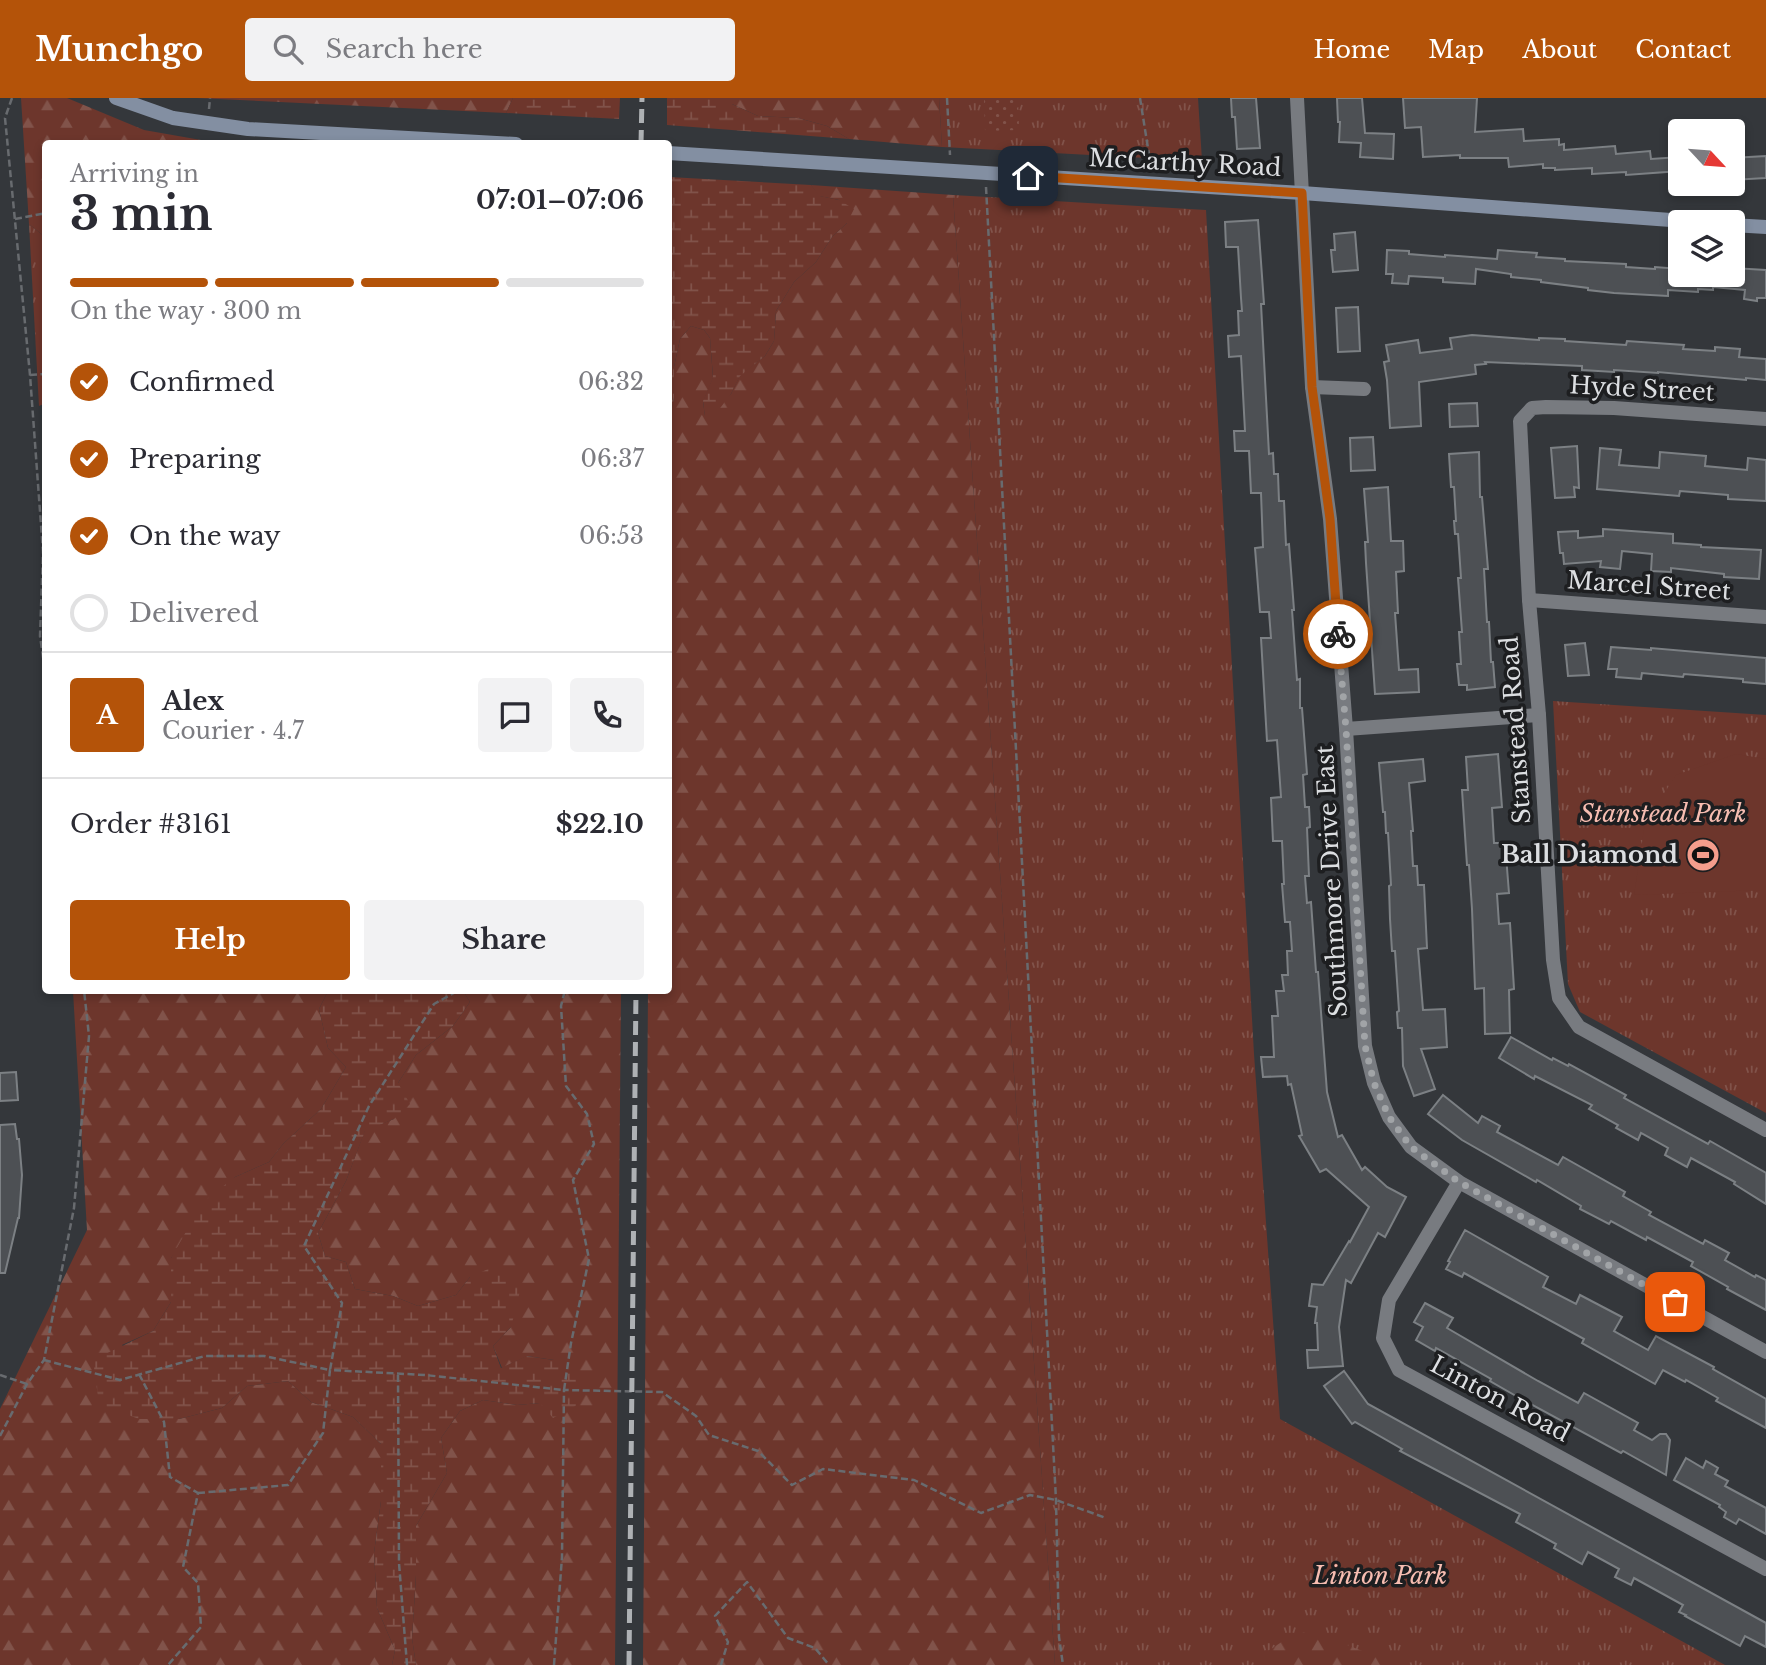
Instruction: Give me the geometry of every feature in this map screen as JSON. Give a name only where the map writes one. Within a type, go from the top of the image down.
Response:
[{"type":"street","points":[[116,98],[173,118],[248,129],[445,140]]},
{"type":"street","name":"Southmore Drive East","points":[[1297,98],[1312,387],[1330,519],[1365,1046],[1374,1083],[1389,1117],[1411,1147],[1459,1182],[1766,1352]]},
{"type":"street","name":"McCarthy Road","points":[[672,153],[1302,193],[1668,220]]},
{"type":"street","points":[[1745,226],[1766,227]]},
{"type":"street","points":[[1312,387],[1364,388]]},
{"type":"street","name":"Hyde Street","points":[[1520,421],[1532,408],[1546,407],[1614,408],[1766,418]]},
{"type":"street","name":"Stanstead Road","points":[[1520,421],[1553,960],[1559,998],[1579,1027],[1766,1129]]},
{"type":"street","name":"Marcel Street","points":[[1529,600],[1766,617]]},
{"type":"street","points":[[1346,729],[1539,716]]},
{"type":"street","name":"Linton Road","points":[[1459,1182],[1389,1300],[1383,1338],[1399,1370],[1766,1569]]},
{"type":"path","points":[[12,98],[5,118],[30,374],[42,538]]},
{"type":"path","points":[[947,98],[951,158]]},
{"type":"path","points":[[1140,98],[1154,184]]},
{"type":"path","points":[[986,187],[1056,1500],[1059,1637],[1063,1665]]},
{"type":"path","points":[[15,219],[42,215]]},
{"type":"path","points":[[30,374],[42,374]]},
{"type":"path","points":[[42,580],[42,650]]},
{"type":"path","points":[[0,1436],[27,1384],[44,1360],[74,1208],[89,1036],[85,994]]},
{"type":"path","points":[[139,1374],[164,1422],[170,1477],[198,1493],[288,1485],[323,1433],[330,1370],[342,1303],[304,1246],[369,1106],[434,1004],[452,994]]},
{"type":"path","points":[[554,1665],[562,1556],[564,1390],[589,1259],[573,1180],[594,1144],[587,1114],[566,1086],[561,1006],[564,994]]},
{"type":"path","points":[[44,1360],[120,1380],[205,1356],[264,1356],[330,1370],[425,1375],[564,1390],[662,1392],[696,1416],[709,1435],[758,1451],[792,1485],[822,1469],[914,1480],[981,1513],[1030,1495],[1056,1500],[1106,1518]]},
{"type":"path","points":[[398,1373],[399,1563],[407,1665]]},
{"type":"path","points":[[0,1375],[27,1384]]},
{"type":"path","points":[[168,1665],[201,1627],[198,1583],[183,1567],[198,1493]]},
{"type":"path","points":[[721,1665],[728,1642],[715,1616],[747,1582],[788,1638],[815,1648],[830,1665]]},
{"type":"green space","points":[[21,98],[67,98],[144,130],[201,140],[42,140],[42,235],[29,224]]},
{"type":"green space","points":[[197,98],[513,98],[506,113]]},
{"type":"green space","points":[[513,98],[620,98],[619,119],[506,113]]},
{"type":"green space","points":[[667,98],[732,98],[732,104],[758,116],[798,118],[827,126],[849,139],[667,125]]},
{"type":"green space","points":[[732,98],[939,98],[942,147],[849,139],[827,126],[798,118],[758,116],[732,104]]},
{"type":"green space","points":[[939,98],[1198,98],[1202,161],[942,147]]},
{"type":"green space","points":[[984,98],[1018,98],[1019,130],[985,131]]},
{"type":"green space","points":[[672,177],[811,185],[820,196],[839,200],[854,209],[847,223],[832,237],[816,262],[794,282],[776,311],[774,341],[765,356],[740,376],[731,394],[714,416],[705,417],[703,401],[713,377],[710,338],[704,330],[691,326],[680,339],[674,367],[672,410]]},
{"type":"green space","points":[[811,185],[953,195],[1055,1665],[643,1665],[648,994],[672,994],[674,367],[680,339],[691,326],[704,330],[710,338],[713,378],[703,402],[705,416],[731,394],[740,375],[765,356],[774,341],[776,311],[794,282],[816,262],[832,237],[847,223],[839,200],[819,196]]},
{"type":"green space","name":"Linton Park","points":[[953,195],[1206,210],[1254,1054],[1280,1419],[1725,1665],[1055,1665]]},
{"type":"green space","points":[[29,224],[42,235],[42,405],[39,406]]},
{"type":"green space","name":"Stanstead Park","points":[[1553,701],[1766,715],[1766,1113],[1580,1012],[1568,984]]},
{"type":"green space","name":"Ball Diamond","points":[[1736,754],[1766,759],[1766,886],[1762,890],[1634,895],[1645,823],[1676,775]]},
{"type":"green space","points":[[73,994],[326,994],[319,1009],[328,1048],[346,1067],[321,1109],[283,1144],[269,1162],[235,1177],[171,1258],[171,1302],[153,1331],[122,1345],[179,1419],[222,1408],[247,1386],[288,1381],[311,1402],[353,1417],[381,1444],[381,1501],[374,1553],[377,1608],[395,1650],[392,1665],[0,1665],[0,1409],[87,1230]]},
{"type":"green space","points":[[326,994],[465,994],[470,1002],[453,1026],[416,1055],[398,1083],[410,1104],[394,1119],[365,1131],[346,1181],[318,1233],[325,1256],[346,1262],[355,1289],[393,1296],[418,1306],[456,1295],[470,1277],[495,1266],[522,1283],[511,1327],[493,1346],[501,1368],[526,1356],[554,1360],[577,1376],[579,1404],[553,1418],[540,1403],[517,1405],[483,1400],[460,1411],[441,1438],[447,1473],[416,1526],[412,1638],[416,1665],[392,1665],[395,1650],[377,1608],[374,1553],[381,1501],[381,1444],[353,1417],[311,1402],[288,1381],[247,1386],[222,1408],[179,1419],[139,1419],[99,1404],[93,1360],[153,1331],[171,1302],[171,1258],[203,1202],[235,1177],[269,1162],[283,1144],[321,1109],[346,1067],[328,1048],[319,1009]]},
{"type":"green space","points":[[465,994],[621,994],[615,1665],[416,1665],[412,1638],[416,1526],[447,1473],[441,1438],[460,1411],[483,1400],[517,1405],[540,1403],[554,1360],[527,1356],[502,1368],[493,1346],[511,1327],[470,1277],[456,1295],[418,1306],[393,1296],[355,1289],[346,1262],[325,1256],[318,1233],[346,1181],[365,1130],[394,1119],[398,1083],[416,1055],[453,1026],[470,1002]]},
{"type":"green space","points":[[1312,1631],[1390,1662],[1391,1665],[1266,1665],[1268,1651],[1292,1635]]},
{"type":"building","points":[[1231,98],[1256,98],[1260,148],[1237,149]]},
{"type":"building","points":[[1337,98],[1362,98],[1365,133],[1394,134],[1393,159],[1360,157],[1361,143],[1339,142]]},
{"type":"building","points":[[1403,98],[1477,98],[1475,132],[1523,129],[1524,141],[1559,139],[1559,145],[1564,144],[1564,150],[1615,146],[1616,154],[1650,151],[1651,159],[1668,158],[1668,172],[1592,174],[1592,168],[1555,170],[1543,168],[1543,164],[1509,167],[1508,158],[1460,158],[1460,155],[1423,157],[1421,127],[1405,128]]},
{"type":"building","points":[[1766,156],[1766,178],[1745,179],[1745,157]]},
{"type":"building","points":[[1258,220],[1269,454],[1273,453],[1274,474],[1278,474],[1279,501],[1284,501],[1286,545],[1289,544],[1297,680],[1300,679],[1300,708],[1307,774],[1303,775],[1305,807],[1309,807],[1310,827],[1307,828],[1309,876],[1305,876],[1307,903],[1311,902],[1327,1092],[1338,1137],[1342,1135],[1362,1170],[1365,1167],[1387,1187],[1406,1197],[1385,1237],[1378,1233],[1351,1283],[1346,1280],[1339,1327],[1343,1366],[1308,1368],[1307,1350],[1318,1350],[1315,1323],[1317,1307],[1309,1306],[1312,1284],[1323,1285],[1369,1207],[1326,1169],[1320,1172],[1299,1136],[1302,1135],[1287,1076],[1263,1077],[1261,1057],[1274,1057],[1272,1016],[1278,1016],[1276,991],[1284,991],[1282,975],[1288,975],[1287,951],[1292,951],[1290,922],[1285,922],[1282,841],[1273,841],[1271,798],[1281,797],[1277,740],[1267,741],[1261,638],[1271,638],[1269,612],[1260,612],[1255,548],[1263,547],[1261,493],[1251,493],[1249,451],[1235,451],[1234,431],[1245,431],[1241,356],[1229,357],[1228,336],[1239,335],[1238,311],[1242,311],[1238,247],[1226,247],[1225,222]]},
{"type":"building","points":[[1355,232],[1358,270],[1333,272],[1331,250],[1335,250],[1334,234]]},
{"type":"building","points":[[1387,250],[1445,257],[1497,259],[1498,250],[1537,253],[1536,257],[1565,261],[1668,268],[1668,287],[1713,287],[1713,290],[1668,290],[1668,296],[1614,293],[1476,269],[1475,284],[1443,282],[1443,278],[1409,276],[1408,284],[1392,283],[1393,274],[1386,274]]},
{"type":"building","points":[[1745,269],[1766,270],[1766,298],[1757,298],[1757,301],[1744,299],[1745,290],[1713,287],[1745,287]]},
{"type":"building","points":[[1358,307],[1360,351],[1338,352],[1336,308]]},
{"type":"building","points":[[1472,335],[1626,345],[1627,341],[1684,345],[1683,349],[1715,351],[1715,347],[1740,349],[1739,357],[1766,359],[1766,380],[1658,372],[1582,370],[1582,366],[1485,362],[1486,364],[1475,365],[1476,374],[1419,382],[1421,426],[1390,428],[1384,362],[1389,361],[1386,345],[1418,340],[1420,353],[1452,349],[1450,338]]},
{"type":"building","points":[[1477,403],[1478,426],[1450,427],[1449,404]]},
{"type":"building","points":[[1373,437],[1375,470],[1351,471],[1350,438]]},
{"type":"building","points":[[1577,446],[1579,488],[1574,487],[1575,497],[1555,498],[1551,448]]},
{"type":"building","points":[[1600,448],[1621,450],[1619,465],[1659,468],[1660,452],[1706,456],[1705,466],[1747,470],[1748,458],[1766,460],[1766,501],[1728,499],[1728,495],[1680,491],[1679,496],[1597,489]]},
{"type":"building","points":[[1479,452],[1480,497],[1488,569],[1484,569],[1487,622],[1495,687],[1467,690],[1467,685],[1459,685],[1457,664],[1461,664],[1459,632],[1462,632],[1458,578],[1461,578],[1449,454]]},
{"type":"building","points":[[1388,487],[1391,541],[1403,541],[1404,571],[1396,572],[1398,613],[1395,613],[1399,670],[1418,669],[1419,692],[1375,694],[1364,489]]},
{"type":"building","points":[[1603,529],[1673,534],[1673,543],[1701,547],[1761,550],[1759,579],[1724,577],[1724,574],[1671,568],[1671,572],[1651,571],[1652,554],[1622,551],[1620,569],[1600,567],[1601,561],[1564,564],[1558,532],[1578,531],[1578,538],[1603,536]]},
{"type":"building","points":[[1585,643],[1589,675],[1568,676],[1565,645]]},
{"type":"building","points":[[1611,647],[1766,658],[1766,684],[1743,682],[1743,679],[1684,674],[1683,677],[1642,673],[1641,679],[1616,677],[1617,669],[1608,669]]},
{"type":"building","points":[[1498,754],[1502,807],[1492,808],[1494,843],[1505,843],[1509,893],[1497,894],[1499,924],[1510,923],[1514,989],[1509,990],[1510,1033],[1485,1034],[1484,988],[1475,989],[1472,909],[1462,790],[1468,790],[1466,757]]},
{"type":"building","points":[[1423,759],[1425,781],[1409,783],[1413,866],[1417,866],[1418,885],[1424,885],[1427,948],[1418,949],[1423,1010],[1445,1009],[1447,1047],[1421,1049],[1435,1089],[1414,1096],[1403,1066],[1402,1028],[1398,1028],[1395,951],[1392,951],[1390,919],[1388,833],[1383,812],[1379,763]]},
{"type":"building","points":[[1511,1037],[1552,1060],[1553,1058],[1568,1066],[1569,1064],[1626,1095],[1624,1098],[1708,1144],[1710,1141],[1766,1173],[1766,1204],[1734,1184],[1735,1182],[1691,1158],[1687,1167],[1665,1155],[1668,1148],[1641,1133],[1638,1140],[1589,1109],[1592,1105],[1535,1076],[1534,1079],[1499,1058]]},
{"type":"building","points":[[16,1072],[18,1100],[0,1101],[0,1073]]},
{"type":"building","points":[[1443,1095],[1478,1123],[1482,1116],[1500,1126],[1497,1132],[1558,1165],[1563,1157],[1625,1192],[1623,1196],[1651,1212],[1649,1215],[1703,1244],[1705,1240],[1729,1253],[1725,1260],[1755,1277],[1756,1275],[1766,1280],[1766,1310],[1691,1266],[1693,1262],[1647,1237],[1646,1240],[1611,1221],[1609,1224],[1580,1209],[1581,1206],[1537,1180],[1536,1182],[1462,1140],[1428,1114]]},
{"type":"building","points":[[15,1124],[22,1175],[19,1218],[5,1273],[0,1273],[0,1125]]},
{"type":"building","points":[[1465,1230],[1548,1277],[1543,1287],[1576,1304],[1580,1295],[1622,1317],[1614,1331],[1648,1350],[1656,1336],[1766,1399],[1766,1428],[1716,1401],[1718,1398],[1663,1370],[1655,1384],[1582,1343],[1584,1339],[1464,1273],[1462,1277],[1446,1269]]},
{"type":"building","points":[[1425,1303],[1453,1318],[1447,1328],[1578,1403],[1584,1393],[1638,1423],[1634,1430],[1652,1440],[1660,1434],[1666,1434],[1670,1440],[1666,1475],[1516,1396],[1436,1348],[1435,1351],[1416,1340],[1423,1327],[1414,1322]]},
{"type":"building","points":[[1344,1371],[1368,1404],[1766,1623],[1766,1647],[1745,1636],[1740,1646],[1679,1612],[1683,1605],[1634,1578],[1631,1585],[1615,1577],[1619,1569],[1588,1552],[1582,1564],[1554,1548],[1556,1544],[1516,1522],[1520,1514],[1400,1451],[1402,1449],[1355,1422],[1352,1424],[1324,1386]]},
{"type":"building","points":[[1686,1458],[1703,1468],[1706,1461],[1718,1468],[1715,1474],[1728,1481],[1725,1486],[1766,1508],[1766,1534],[1739,1519],[1736,1524],[1724,1517],[1726,1512],[1720,1505],[1674,1480]]},
{"type":"railway","points":[[641,140],[642,98]]},
{"type":"railway","points":[[629,1665],[636,994]]},
{"type":"way so far","points":[[1338,634],[1365,1046],[1374,1083],[1389,1117],[1411,1147],[1459,1182],[1675,1302]]},
{"type":"place","name":"Ball Diamond","points":[[1703,855]]},
{"type":"route","points":[[1028,176],[1302,193],[1312,387],[1330,519],[1338,634]]}]
